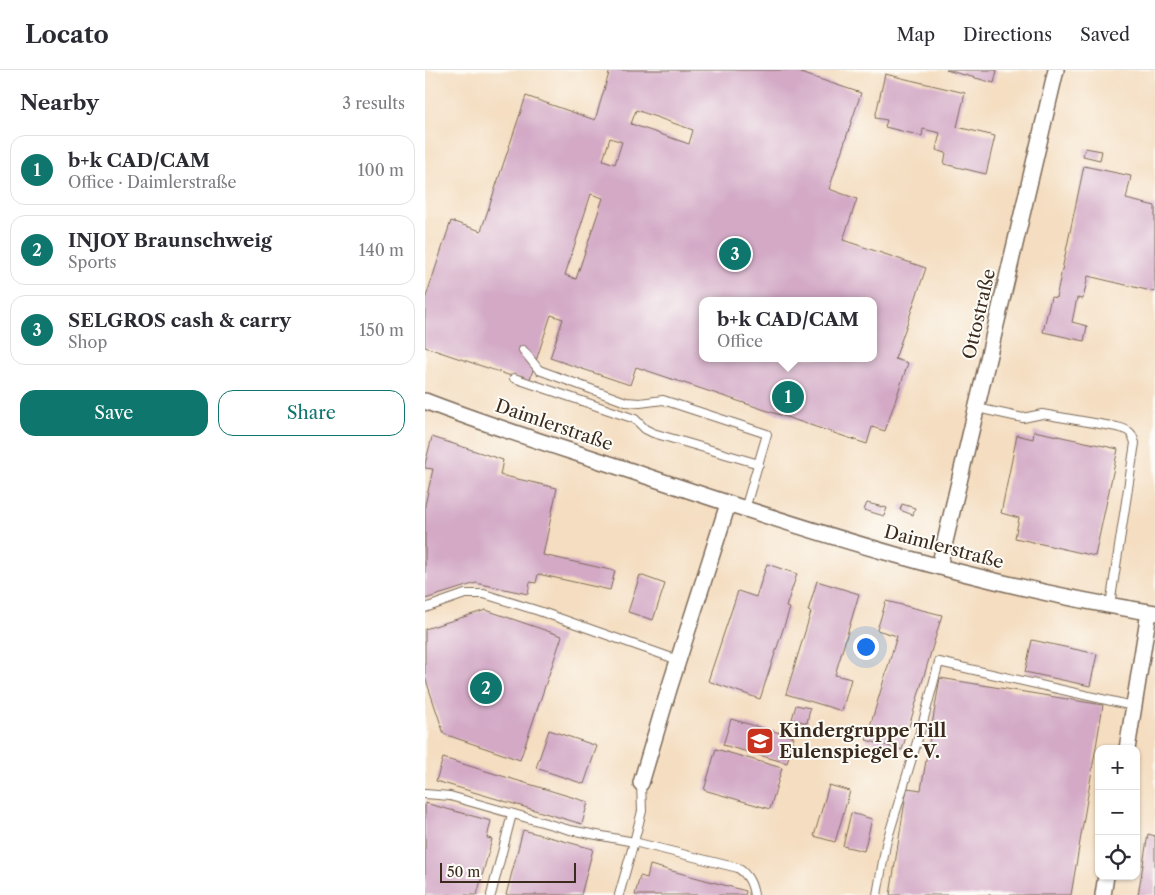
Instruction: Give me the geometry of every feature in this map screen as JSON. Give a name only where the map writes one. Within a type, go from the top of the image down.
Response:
[{"type":"street","name":"Ottostraße","points":[[939,567],[1056,70]]},
{"type":"street","name":"Daimlerstraße","points":[[425,401],[728,504],[939,567],[1044,592],[1152,612]]},
{"type":"street","points":[[641,783],[728,504]]},
{"type":"street","points":[[1128,745],[1133,706],[1152,612]]},
{"type":"street","points":[[1103,895],[1105,880]]},
{"type":"lane","points":[[523,350],[539,370],[626,402],[639,403],[663,400],[767,434],[745,509]]},
{"type":"lane","points":[[514,378],[635,419],[645,429],[653,433],[759,464]]},
{"type":"lane","points":[[977,408],[1023,418],[1042,414],[1117,427],[1129,430],[1133,434],[1135,444],[1110,605]]},
{"type":"lane","points":[[425,608],[465,594],[484,594],[539,611],[678,660]]},
{"type":"lane","points":[[877,895],[886,844],[939,662],[1133,706]]},
{"type":"lane","points":[[619,895],[641,811],[641,783]]},
{"type":"lane","points":[[425,794],[450,796],[570,830],[633,842],[738,868],[747,874],[753,887],[754,895]]},
{"type":"lane","points":[[491,895],[512,814]]},
{"type":"building","points":[[610,70],[799,70],[798,72],[861,93],[829,189],[857,199],[843,240],[926,268],[895,359],[908,363],[885,431],[872,427],[867,444],[636,367],[630,385],[550,358],[563,319],[551,315],[529,382],[425,347],[425,300],[451,221],[481,231],[526,96],[595,120]],"holes":[[[636,110],[693,130],[689,144],[631,124]],[[610,138],[622,142],[615,164],[603,160]],[[591,194],[603,198],[576,279],[565,275]]]},
{"type":"building","points":[[946,70],[997,70],[994,83]]},
{"type":"building","points":[[885,74],[965,93],[957,127],[995,136],[986,174],[944,164],[946,153],[936,150],[940,133],[923,129],[922,136],[885,127],[887,120],[875,118]]},
{"type":"building","points":[[1085,148],[1102,151],[1100,160],[1083,156]]},
{"type":"building","points":[[1084,166],[1131,176],[1126,199],[1155,206],[1155,292],[1088,276],[1083,299],[1077,298],[1072,322],[1087,326],[1084,341],[1043,332],[1051,297],[1056,298]]},
{"type":"building","points":[[1034,431],[1118,449],[1095,556],[1015,538],[1019,518],[1001,513],[1017,435],[1033,439]]},
{"type":"building","points":[[432,437],[503,460],[500,475],[557,488],[543,555],[615,571],[610,590],[538,574],[536,583],[530,582],[528,594],[476,583],[425,599],[425,505],[433,469],[425,468],[425,464]]},
{"type":"building","points":[[867,503],[887,508],[884,516],[864,510]]},
{"type":"building","points":[[902,504],[915,508],[913,515],[900,510]]},
{"type":"building","points":[[767,564],[797,574],[786,607],[790,608],[760,699],[708,681],[738,591],[756,597]]},
{"type":"building","points":[[640,575],[665,584],[653,620],[628,612]]},
{"type":"building","points":[[817,581],[859,594],[835,675],[851,679],[842,711],[786,694],[811,612],[808,611]]},
{"type":"building","points":[[886,601],[942,615],[902,750],[866,740],[897,636],[877,630]]},
{"type":"building","points":[[486,610],[562,636],[520,760],[444,734],[425,677],[425,629]]},
{"type":"building","points":[[1032,640],[1097,654],[1090,686],[1025,672]]},
{"type":"building","points":[[940,678],[1103,705],[1071,895],[890,895],[907,788],[921,790]]},
{"type":"building","points":[[796,705],[810,708],[807,723],[792,719]]},
{"type":"building","points":[[731,719],[794,737],[787,763],[723,745]]},
{"type":"building","points":[[549,730],[597,746],[584,784],[536,768]]},
{"type":"building","points":[[716,749],[782,768],[770,809],[704,790]]},
{"type":"building","points":[[443,758],[588,802],[582,824],[436,781]]},
{"type":"building","points":[[829,785],[850,791],[835,842],[814,836]]},
{"type":"building","points":[[425,803],[491,821],[487,838],[492,839],[477,895],[425,895]]},
{"type":"building","points":[[851,813],[872,819],[864,851],[843,846]]},
{"type":"building","points":[[523,830],[593,849],[581,895],[506,895]]},
{"type":"building","points":[[1148,834],[1155,836],[1155,895],[1138,895]]},
{"type":"building","points":[[650,865],[746,891],[745,895],[635,895],[640,876],[647,878]]},
{"type":"place","name":"SELGROS cash & carry","points":[[735,254]]},
{"type":"place","name":"b+k CAD/CAM","points":[[788,397]]},
{"type":"place","name":"INJOY Braunschweig","points":[[486,688]]},
{"type":"place","name":"Kindergruppe Till Eulenspiegel e. V.","points":[[760,741]]}]
